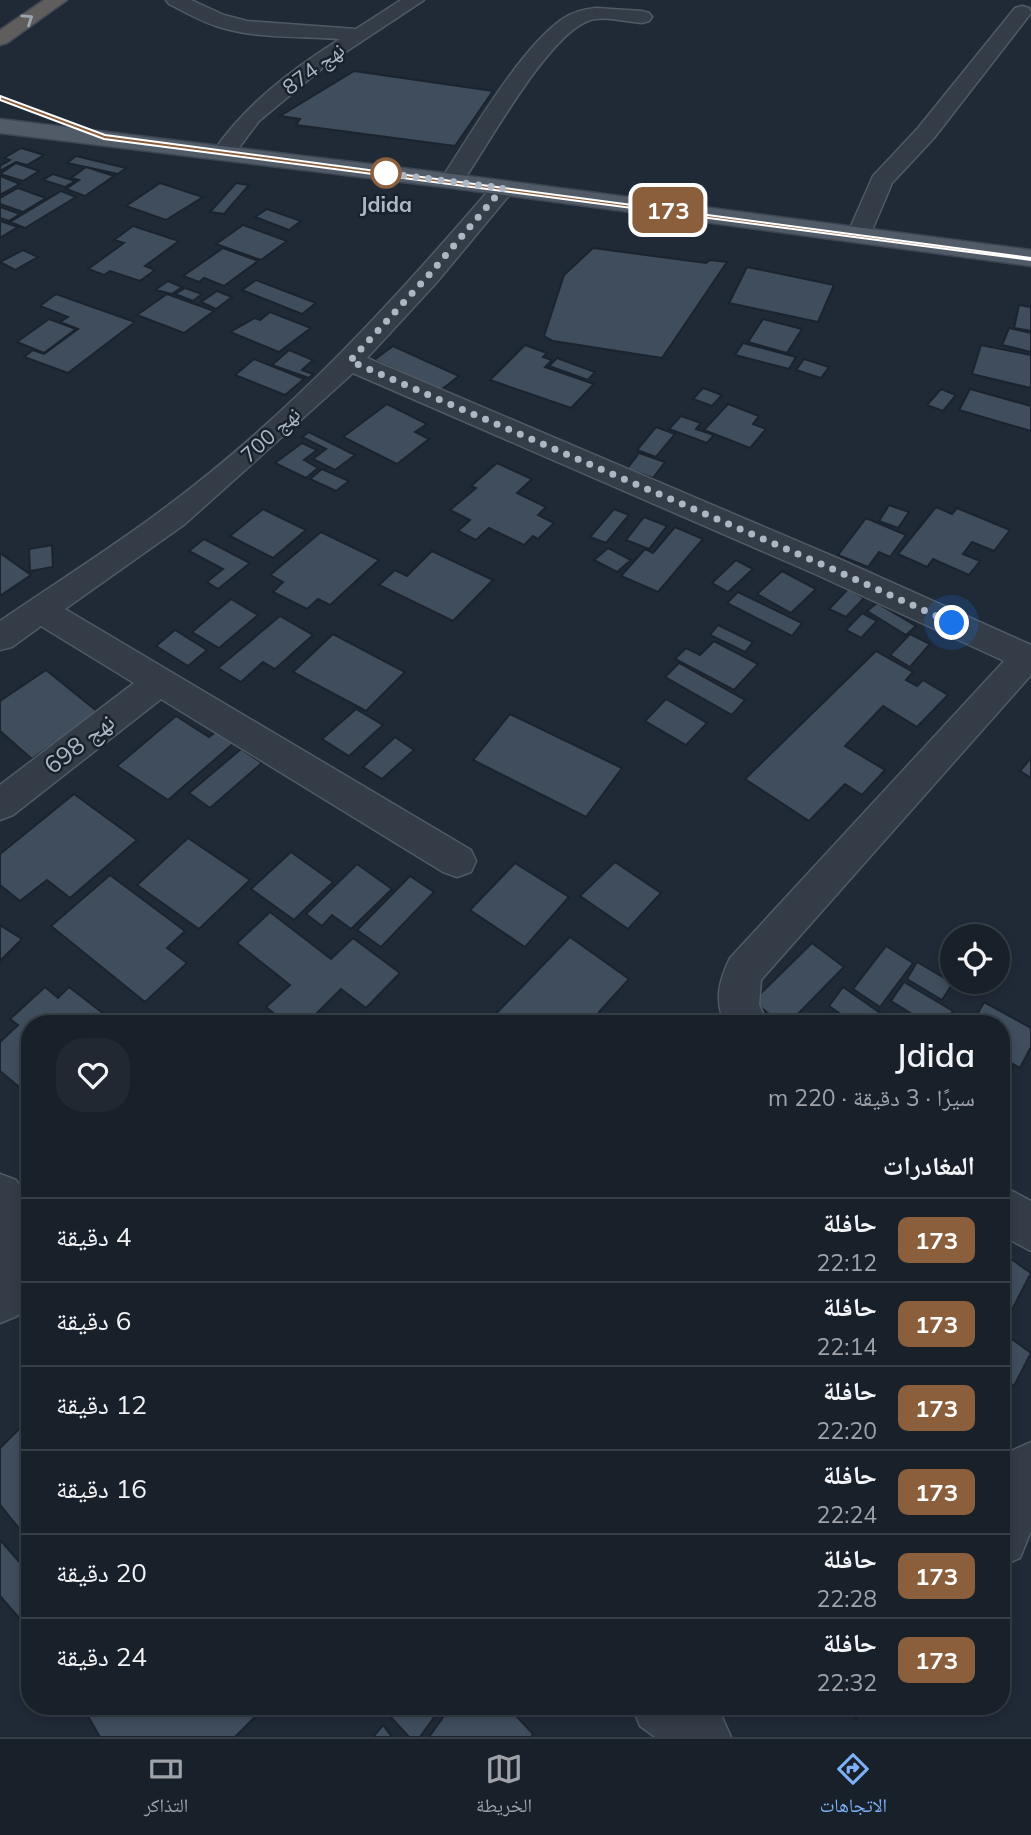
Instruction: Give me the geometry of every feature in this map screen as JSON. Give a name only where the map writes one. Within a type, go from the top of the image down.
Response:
[{"type":"highway","points":[[0,18],[26,0]]},
{"type":"highway","points":[[0,39],[57,0]]},
{"type":"main road","points":[[17,107],[104,137]]},
{"type":"main road","points":[[0,126],[452,181],[1031,258]]},
{"type":"street","points":[[176,0],[229,24],[256,28],[330,30],[358,35]]},
{"type":"street","name":"نهج 874","points":[[225,152],[251,116],[319,61],[414,0]]},
{"type":"street","points":[[859,234],[881,181],[926,133],[1023,12]]},
{"type":"street","points":[[452,181],[522,74],[570,22],[596,13],[642,17]]},
{"type":"street","name":"نهج 700","points":[[0,638],[174,517],[246,456],[350,361],[428,276],[503,188]]},
{"type":"street","points":[[350,361],[826,566],[1029,658],[744,971],[737,988],[741,1015]]},
{"type":"street","points":[[42,611],[457,861]]},
{"type":"street","name":"نهج 698","points":[[0,805],[159,682]]},
{"type":"street","points":[[0,1196],[21,1233]]},
{"type":"street","points":[[1010,1214],[1031,1228]]},
{"type":"street","points":[[18,1279],[21,1258]]},
{"type":"street","points":[[1010,1518],[1031,1468]]},
{"type":"street","points":[[672,1715],[702,1737]]},
{"type":"building","points":[[354,71],[493,91],[455,146],[296,125],[300,119],[280,116]]},
{"type":"building","points":[[21,148],[44,155],[27,165],[16,162],[0,171],[0,166],[10,160],[4,158]]},
{"type":"building","points":[[76,156],[126,168],[118,174],[67,163]]},
{"type":"building","points":[[16,163],[39,171],[23,181],[0,174]]},
{"type":"building","points":[[86,167],[114,176],[85,196],[66,189],[79,180],[71,178]]},
{"type":"building","points":[[53,174],[75,181],[65,187],[43,180]]},
{"type":"building","points":[[0,176],[20,184],[0,195]]},
{"type":"building","points":[[160,183],[203,197],[166,220],[126,206]]},
{"type":"building","points":[[236,183],[249,185],[224,214],[210,212]]},
{"type":"building","points":[[18,188],[46,198],[23,212],[0,204],[0,198]]},
{"type":"building","points":[[61,191],[76,197],[25,228],[10,222]]},
{"type":"building","points":[[0,207],[20,214],[9,221],[0,218]]},
{"type":"building","points":[[267,209],[301,221],[289,230],[255,217]]},
{"type":"building","points":[[0,221],[18,227],[0,238]]},
{"type":"building","points":[[243,225],[287,241],[261,260],[216,244]]},
{"type":"building","points":[[133,226],[179,241],[145,266],[155,270],[140,281],[110,271],[104,275],[88,269],[124,243],[114,240]]},
{"type":"building","points":[[223,248],[258,261],[224,286],[204,278],[199,282],[183,276]]},
{"type":"building","points":[[593,248],[706,263],[710,260],[727,262],[662,358],[553,341],[544,336],[564,275]]},
{"type":"building","points":[[23,250],[38,257],[15,270],[0,262]]},
{"type":"building","points":[[747,267],[834,285],[818,322],[729,303]]},
{"type":"building","points":[[256,280],[316,303],[302,314],[242,290]]},
{"type":"building","points":[[168,281],[182,287],[172,294],[155,290]]},
{"type":"building","points":[[185,288],[202,294],[193,301],[175,294]]},
{"type":"building","points":[[217,291],[232,297],[216,309],[201,302]]},
{"type":"building","points":[[56,294],[135,322],[68,373],[24,357],[33,350],[44,354],[78,329],[60,322],[68,317],[40,306]]},
{"type":"building","points":[[167,294],[214,311],[184,333],[137,315]]},
{"type":"building","points":[[1019,305],[1031,307],[1031,331],[1014,328]]},
{"type":"building","points":[[270,312],[311,328],[279,352],[230,332],[255,318],[260,320]]},
{"type":"building","points":[[49,319],[76,329],[44,353],[17,342]]},
{"type":"building","points":[[763,319],[802,329],[787,353],[748,342]]},
{"type":"building","points":[[1009,328],[1031,333],[1031,352],[1002,345]]},
{"type":"building","points":[[743,343],[796,357],[789,369],[735,355]]},
{"type":"building","points":[[525,345],[547,353],[543,357],[552,360],[545,367],[594,384],[571,408],[490,380]]},
{"type":"building","points":[[981,345],[1031,355],[1031,388],[972,374]]},
{"type":"building","points":[[393,346],[459,376],[441,390],[374,360]]},
{"type":"building","points":[[289,350],[313,360],[302,370],[313,374],[309,378],[272,365]]},
{"type":"building","points":[[557,358],[595,372],[588,380],[549,366]]},
{"type":"building","points":[[254,359],[304,379],[285,395],[235,375]]},
{"type":"building","points":[[804,359],[829,367],[821,378],[796,370]]},
{"type":"building","points":[[703,388],[722,395],[712,406],[693,399]]},
{"type":"building","points":[[941,389],[956,395],[943,411],[927,405]]},
{"type":"building","points":[[970,389],[1031,406],[1031,431],[959,410]]},
{"type":"building","points":[[387,404],[427,424],[415,432],[429,439],[397,464],[343,437]]},
{"type":"building","points":[[728,404],[759,416],[753,424],[766,429],[750,448],[704,430]]},
{"type":"building","points":[[681,416],[701,423],[696,429],[714,435],[707,443],[669,429]]},
{"type":"building","points":[[656,427],[675,434],[656,457],[637,450]]},
{"type":"building","points":[[309,432],[355,455],[335,470],[313,459],[326,449],[302,437]]},
{"type":"building","points":[[302,443],[317,450],[304,460],[318,468],[306,478],[275,463]]},
{"type":"building","points":[[639,453],[665,462],[653,478],[627,469]]},
{"type":"building","points":[[497,463],[532,479],[517,493],[546,507],[538,515],[554,523],[538,539],[533,536],[524,545],[489,528],[476,540],[458,531],[470,520],[450,510],[476,488],[471,486]]},
{"type":"building","points":[[322,469],[349,481],[336,491],[310,479]]},
{"type":"building","points":[[889,505],[909,512],[898,528],[879,521]]},
{"type":"building","points":[[936,507],[952,514],[957,508],[1010,530],[994,551],[972,542],[963,554],[980,561],[969,575],[933,559],[927,567],[898,554]]},
{"type":"building","points":[[263,509],[306,530],[273,558],[230,536]]},
{"type":"building","points":[[614,509],[629,515],[606,543],[590,537]]},
{"type":"building","points":[[644,517],[667,526],[649,549],[626,540]]},
{"type":"building","points":[[866,518],[906,535],[890,557],[879,552],[868,567],[838,555]]},
{"type":"building","points":[[675,527],[703,539],[658,592],[621,576],[645,549],[653,553]]},
{"type":"building","points":[[321,532],[379,560],[330,605],[318,599],[307,609],[273,592],[283,582],[270,575]]},
{"type":"building","points":[[204,539],[250,563],[218,589],[207,582],[223,569],[189,551]]},
{"type":"building","points":[[52,545],[53,567],[30,571],[29,549]]},
{"type":"building","points":[[608,548],[631,560],[617,572],[594,560]]},
{"type":"building","points":[[432,551],[493,580],[453,621],[379,585],[395,570],[407,576]]},
{"type":"building","points":[[0,553],[31,575],[0,596]]},
{"type":"building","points":[[736,560],[753,569],[728,592],[712,583]]},
{"type":"building","points":[[782,571],[816,589],[791,613],[757,594]]},
{"type":"building","points":[[848,589],[864,598],[846,617],[829,609]]},
{"type":"building","points":[[738,592],[802,623],[792,636],[727,603]]},
{"type":"building","points":[[231,599],[258,615],[219,648],[192,632]]},
{"type":"building","points":[[877,603],[916,626],[906,635],[867,611]]},
{"type":"building","points":[[862,613],[877,621],[861,638],[846,630]]},
{"type":"building","points":[[280,616],[313,635],[275,669],[263,662],[241,682],[218,668]]},
{"type":"building","points":[[718,625],[753,642],[745,652],[710,635]]},
{"type":"building","points":[[175,630],[207,650],[188,666],[156,646]]},
{"type":"building","points":[[333,634],[405,672],[366,711],[293,672]]},
{"type":"building","points":[[910,634],[930,644],[910,667],[890,655]]},
{"type":"building","points":[[714,641],[758,664],[734,690],[675,659],[686,648],[700,655]]},
{"type":"building","points":[[876,651],[913,672],[906,680],[917,686],[923,680],[948,695],[917,727],[883,706],[845,746],[885,770],[862,795],[845,784],[809,821],[745,779]]},
{"type":"building","points":[[679,663],[745,700],[732,715],[665,677]]},
{"type":"building","points":[[46,670],[98,712],[32,759],[0,731],[0,701]]},
{"type":"building","points":[[666,699],[707,723],[686,745],[645,721]]},
{"type":"building","points":[[356,709],[383,725],[349,756],[322,739]]},
{"type":"building","points":[[510,714],[622,768],[586,817],[473,760]]},
{"type":"building","points":[[176,716],[209,737],[217,731],[235,742],[168,800],[117,766]]},
{"type":"building","points":[[395,737],[414,750],[382,779],[363,767]]},
{"type":"building","points":[[241,749],[262,763],[210,808],[189,793]]},
{"type":"building","points":[[1031,758],[1031,778],[1020,771]]},
{"type":"building","points":[[74,794],[137,840],[70,898],[47,880],[20,901],[0,885],[0,854]]},
{"type":"building","points":[[188,838],[250,880],[199,929],[137,885]]},
{"type":"building","points":[[291,852],[333,882],[294,920],[251,889]]},
{"type":"building","points":[[615,862],[661,893],[628,929],[580,896]]},
{"type":"building","points":[[515,863],[569,897],[525,947],[470,910]]},
{"type":"building","points":[[357,864],[392,889],[351,929],[332,915],[322,926],[306,914]]},
{"type":"building","points":[[110,875],[185,931],[167,948],[187,963],[145,1002],[51,926]]},
{"type":"building","points":[[410,876],[434,892],[381,947],[357,930]]},
{"type":"building","points":[[270,912],[331,959],[353,938],[400,973],[366,1008],[341,989],[315,1015],[276,1015],[266,1007],[290,985],[237,943]]},
{"type":"building","points":[[0,925],[22,939],[0,961]]},
{"type":"building","points":[[570,937],[629,979],[599,1012],[603,1015],[495,1015]]},
{"type":"building","points":[[812,943],[844,967],[797,1015],[770,1015],[753,1001]]},
{"type":"building","points":[[886,946],[913,963],[880,1007],[853,989]]},
{"type":"building","points":[[917,962],[940,975],[940,994],[946,994],[942,1000],[907,979]]},
{"type":"building","points":[[904,982],[953,1011],[951,1015],[914,1015],[891,1001]]},
{"type":"building","points":[[45,987],[58,998],[69,987],[105,1015],[21,1015],[21,1088],[0,1071],[0,1042],[18,1025],[10,1019]]},
{"type":"building","points":[[843,987],[883,1015],[842,1015],[829,1006]]},
{"type":"building","points":[[984,1002],[1008,1015],[977,1015]]},
{"type":"building","points":[[1010,1016],[1031,1028],[1031,1047],[1020,1068],[1010,1062]]},
{"type":"building","points":[[1010,1258],[1031,1273],[1010,1314]]},
{"type":"building","points":[[1010,1338],[1031,1353],[1014,1386],[1010,1383]]},
{"type":"building","points":[[21,1427],[21,1531],[0,1505],[0,1448]]},
{"type":"building","points":[[0,1540],[21,1564],[20,1619],[0,1596]]},
{"type":"building","points":[[87,1715],[257,1715],[235,1737],[100,1737]]},
{"type":"building","points":[[389,1715],[436,1715],[420,1737],[409,1737]]},
{"type":"building","points":[[445,1715],[515,1715],[533,1734],[531,1737],[429,1737]]},
{"type":"building","points":[[383,1725],[392,1737],[373,1737]]},
{"type":"bus line","name":"173","points":[[0,98],[17,107],[104,137],[1031,258]]},
{"type":"place","name":"Jdida","points":[[386,173]]},
{"type":"route","points":[[386,173],[376,172],[503,188],[428,276],[350,361],[952,623]]}]
